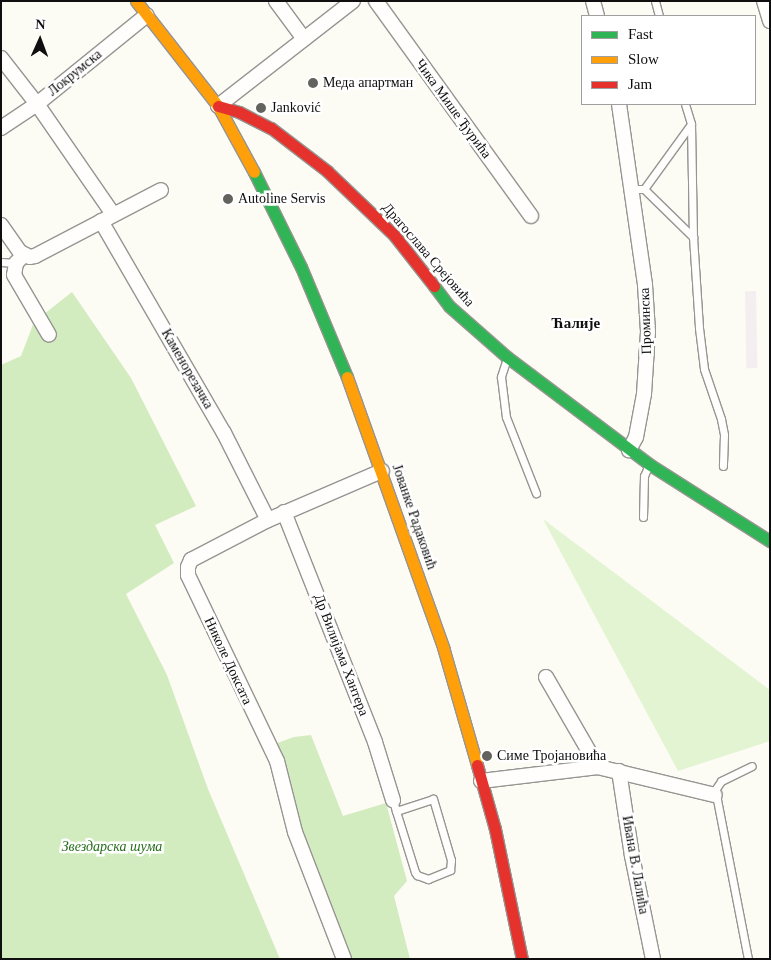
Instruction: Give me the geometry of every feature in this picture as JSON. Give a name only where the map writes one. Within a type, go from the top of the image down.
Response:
[{"type":"main road","points":[[136,1],[218,106]]},
{"type":"main road","name":"Драгослава Срејовића","points":[[218,106],[238,112],[271,128],[328,171],[394,235],[449,306],[507,357],[649,464],[770,540]]},
{"type":"main road","name":"Јованке Радаковић","points":[[218,106],[247,155],[301,267],[356,398],[443,647],[495,829],[522,959]]},
{"type":"street","points":[[276,1],[304,39]]},
{"type":"street","points":[[218,106],[353,1]]},
{"type":"street","name":"Чика Мише Ђурића","points":[[376,1],[531,216]]},
{"type":"street","points":[[593,1],[597,15]]},
{"type":"street","points":[[764,1],[770,21]]},
{"type":"street","name":"Локрумска","points":[[1,128],[37,104],[147,15]]},
{"type":"street","name":"Каменорезачка","points":[[1,58],[37,104],[107,217],[224,433],[268,520]]},
{"type":"street","name":"Проминска","points":[[619,105],[637,189],[648,332],[644,394],[636,437],[629,450]]},
{"type":"street","points":[[20,259],[35,256],[160,190]]},
{"type":"street","points":[[1,225],[18,250],[20,259],[14,275],[49,335]]},
{"type":"street","name":"Николе Доксата","points":[[344,959],[295,832],[277,761],[188,575],[188,567],[191,560],[284,512],[382,471]]},
{"type":"street","name":"Др Вилијама Хантера","points":[[284,512],[361,705],[394,806]]},
{"type":"street","points":[[546,677],[598,767]]},
{"type":"street","points":[[481,781],[598,767],[715,794]]},
{"type":"street","name":"Ивана В. Лалића","points":[[620,771],[632,856],[653,959]]},
{"type":"lane","points":[[655,1],[659,15]]},
{"type":"lane","points":[[685,105],[691,124],[692,237],[704,369],[721,419],[724,466]]},
{"type":"lane","points":[[691,124],[637,189],[692,237]]},
{"type":"lane","points":[[1,262],[20,259]]},
{"type":"lane","points":[[507,357],[500,377],[506,417],[536,493]]},
{"type":"lane","points":[[642,517],[644,476],[649,464]]},
{"type":"lane","points":[[748,959],[715,790],[721,781],[752,766]]},
{"type":"lane","points":[[433,799],[451,860],[450,870],[428,878],[417,875],[394,806],[433,799]]},
{"type":"shaded area","points":[[745,291],[756,291],[757,368],[746,368]]},
{"type":"green space","name":"Звездарска шума","points":[[72,292],[131,378],[196,506],[155,525],[174,563],[126,594],[167,675],[208,789],[280,959],[1,959],[1,365],[21,356],[34,322]]},
{"type":"green space","points":[[543,519],[770,690],[770,741],[678,771]]},
{"type":"green space","points":[[311,735],[343,816],[386,803],[407,881],[394,896],[410,959],[344,959],[269,746],[294,737]]},
{"type":"traffic: fast","points":[[254,172],[301,267],[347,377]]},
{"type":"traffic: fast","points":[[434,286],[449,306],[507,357],[649,464],[770,541]]},
{"type":"traffic: slow","points":[[136,1],[218,106],[254,172]]},
{"type":"traffic: slow","points":[[347,377],[443,647],[477,765]]},
{"type":"traffic: jam","points":[[218,106],[239,112],[271,128],[327,171],[394,235],[434,286]]},
{"type":"traffic: jam","points":[[477,765],[495,829],[522,959]]},
{"type":"place","name":"Меда апартман","points":[[313,83]]},
{"type":"place","name":"Janković","points":[[261,108]]},
{"type":"place","name":"Autoline Servis","points":[[228,199]]},
{"type":"place","name":"Симе Тројановића","points":[[487,756]]},
{"type":"district","name":"Ћалије","points":[[576,324]]}]
